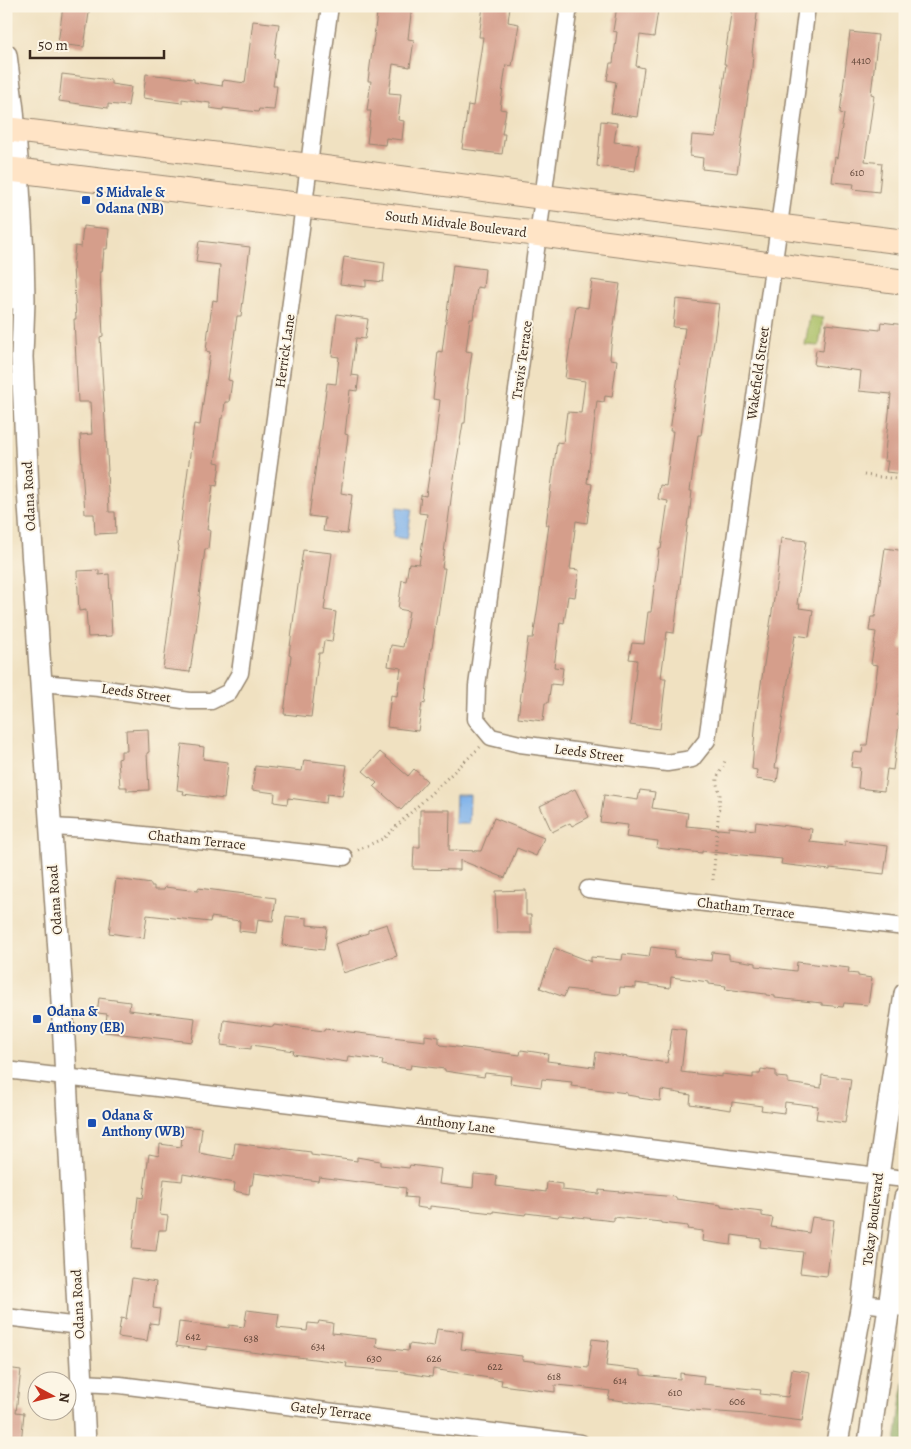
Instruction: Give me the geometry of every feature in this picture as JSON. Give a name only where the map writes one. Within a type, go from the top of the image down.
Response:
[{"type":"main road","points":[[10,130],[310,166],[905,242]]},
{"type":"main road","name":"South Midvale Boulevard","points":[[12,170],[538,234],[905,282]]},
{"type":"street","name":"Herrick Lane","points":[[229,692],[240,673],[310,166],[330,6]]},
{"type":"street","name":"Travis Terrace","points":[[476,714],[478,677],[569,6]]},
{"type":"street","name":"Wakefield Street","points":[[707,740],[774,264],[807,6]]},
{"type":"street","name":"Odana Road","points":[[6,55],[12,170],[24,300],[22,357],[28,490],[51,827],[85,1443]]},
{"type":"street","name":"Odana Road","points":[[6,235],[10,294],[22,357]]},
{"type":"street","name":"Leeds Street","points":[[41,683],[190,700],[211,700],[229,692]]},
{"type":"street","name":"Leeds Street","points":[[476,714],[476,719],[491,737],[520,744],[667,763],[692,759],[707,740]]},
{"type":"street","name":"Chatham Terrace","points":[[51,827],[89,829],[344,857]]},
{"type":"street","name":"Chatham Terrace","points":[[588,889],[905,927]]},
{"type":"street","name":"Tokay Boulevard","points":[[837,1443],[862,1303],[878,1176],[905,994]]},
{"type":"street","name":"Anthony Lane","points":[[6,1070],[905,1179]]},
{"type":"street","name":"Tokay Boulevard","points":[[870,1443],[897,1308],[905,1198]]},
{"type":"street","points":[[862,1303],[897,1308]]},
{"type":"street","points":[[6,1317],[79,1326]]},
{"type":"street","name":"Gately Terrace","points":[[82,1383],[120,1385],[581,1443]]},
{"type":"path","points":[[864,475],[905,480]]},
{"type":"path","points":[[344,857],[384,838],[481,746]]},
{"type":"path","points":[[713,880],[720,794],[716,783],[717,776],[723,768],[725,760]]},
{"type":"green space","points":[[810,316],[823,318],[819,346],[805,345]]},
{"type":"green space","points":[[905,1375],[905,1443],[896,1443]]},
{"type":"water","points":[[397,507],[412,509],[407,539],[393,537]]},
{"type":"water","points":[[456,795],[470,795],[469,824],[455,824]]},
{"type":"building","points":[[63,6],[90,6],[84,47],[58,44]]},
{"type":"building","points":[[378,6],[412,6],[408,39],[414,40],[410,67],[393,64],[389,93],[401,94],[398,120],[404,121],[402,140],[386,138],[385,145],[367,143],[371,111],[367,111],[371,81],[368,81]]},
{"type":"building","points":[[483,6],[510,6],[508,22],[519,24],[512,66],[506,65],[500,109],[506,110],[502,134],[505,134],[502,154],[462,149],[468,105],[473,106],[483,37],[479,37]]},
{"type":"building","points":[[617,6],[658,10],[654,37],[640,35],[636,66],[644,68],[637,117],[611,113],[616,82],[607,80],[610,63],[613,63],[617,32],[613,31]]},
{"type":"building","points":[[732,6],[758,6],[752,67],[737,173],[702,169],[703,158],[690,156],[692,135],[716,137]]},
{"type":"building","points":[[253,21],[279,24],[274,58],[277,59],[273,86],[277,86],[274,110],[259,109],[258,112],[223,108],[223,110],[210,108],[210,103],[182,99],[182,103],[143,98],[146,74],[194,79],[194,82],[222,86],[223,80],[245,83]]},
{"type":"building","points":[[850,32],[878,35],[871,94],[874,95],[865,161],[882,163],[879,192],[853,189],[854,184],[832,182],[844,114],[840,113]]},
{"type":"building","points":[[62,74],[111,80],[111,84],[131,87],[128,106],[108,104],[108,108],[59,101]]},
{"type":"building","points":[[601,121],[617,123],[614,142],[639,145],[635,171],[597,166]]},
{"type":"building","points":[[83,226],[109,229],[107,249],[104,249],[102,272],[100,272],[103,336],[100,337],[109,512],[115,512],[116,533],[95,534],[94,514],[85,514],[80,435],[92,434],[90,402],[78,402],[73,265],[75,246],[81,247]]},
{"type":"building","points":[[199,241],[250,247],[241,316],[237,316],[228,380],[232,381],[229,402],[225,402],[223,418],[221,418],[215,462],[220,463],[217,486],[213,485],[207,530],[210,530],[208,549],[205,549],[190,672],[163,669],[194,424],[200,425],[210,352],[206,351],[208,332],[213,300],[217,301],[220,265],[196,262]]},
{"type":"building","points":[[344,257],[385,263],[383,282],[366,280],[366,287],[340,284]]},
{"type":"building","points":[[453,265],[485,269],[483,288],[477,287],[473,319],[470,319],[466,351],[472,352],[465,423],[463,423],[453,484],[442,568],[445,568],[431,648],[425,704],[422,703],[418,731],[387,727],[391,695],[397,696],[401,668],[388,666],[391,645],[403,647],[409,611],[398,609],[402,580],[406,581],[409,563],[419,564],[427,514],[419,513],[421,495],[426,496],[435,443],[440,400],[433,399],[438,351],[442,352]]},
{"type":"building","points":[[592,280],[620,284],[610,359],[617,360],[612,397],[605,396],[604,402],[597,401],[587,483],[592,484],[587,523],[576,521],[570,569],[579,570],[575,597],[568,596],[564,623],[560,622],[554,667],[563,668],[561,685],[551,684],[548,703],[545,703],[543,721],[518,718],[528,638],[533,638],[539,599],[549,525],[546,525],[557,442],[563,443],[567,412],[581,413],[585,381],[565,378],[576,306],[588,308]]},
{"type":"building","points":[[676,299],[719,304],[701,435],[698,435],[690,491],[692,491],[689,519],[674,633],[667,632],[661,678],[666,678],[660,729],[630,725],[637,660],[629,659],[632,643],[644,644],[648,612],[651,612],[659,549],[661,549],[668,501],[658,499],[660,485],[666,486],[673,431],[670,431],[685,328],[673,327]]},
{"type":"building","points":[[337,314],[368,319],[365,339],[356,338],[351,375],[359,376],[357,391],[350,390],[345,434],[348,435],[341,493],[352,495],[347,534],[323,531],[325,518],[309,516],[327,383],[336,384],[339,357],[332,356]]},
{"type":"building","points":[[881,322],[905,325],[905,474],[886,472],[888,461],[884,461],[891,394],[859,391],[861,371],[814,365],[816,350],[823,351],[826,324],[880,330]]},
{"type":"building","points":[[781,538],[806,541],[797,604],[800,604],[799,608],[813,610],[809,637],[795,635],[775,768],[779,768],[777,782],[756,779],[757,770],[752,769],[756,717],[777,579]]},
{"type":"building","points":[[885,548],[905,551],[905,618],[900,648],[905,649],[905,665],[897,716],[900,717],[893,770],[887,769],[884,791],[858,788],[860,768],[851,767],[853,752],[862,753],[863,745],[867,745],[878,665],[871,664],[876,632],[869,631],[871,617],[875,617]]},
{"type":"building","points":[[303,550],[332,553],[324,610],[336,612],[332,642],[324,641],[322,653],[319,653],[311,717],[284,714],[291,656],[289,655]]},
{"type":"building","points":[[99,570],[99,575],[109,574],[112,636],[88,637],[86,610],[79,611],[77,571]]},
{"type":"building","points":[[148,729],[149,790],[127,791],[127,787],[120,787],[118,759],[121,758],[121,751],[127,751],[126,730]]},
{"type":"building","points":[[182,744],[204,747],[203,759],[228,762],[224,799],[183,794],[184,791],[177,790]]},
{"type":"building","points":[[380,752],[408,776],[414,769],[427,781],[401,810],[374,786],[377,783],[363,771]]},
{"type":"building","points":[[304,760],[347,765],[342,796],[327,794],[326,803],[288,798],[287,804],[274,802],[275,793],[252,790],[255,766],[302,771]]},
{"type":"building","points":[[575,789],[589,817],[572,826],[570,823],[552,832],[540,806]]},
{"type":"building","points":[[640,790],[655,792],[652,808],[688,813],[686,826],[729,830],[729,827],[755,830],[756,822],[812,829],[810,842],[845,846],[845,841],[888,846],[884,874],[781,864],[782,859],[657,848],[658,841],[626,837],[628,825],[600,822],[604,795],[638,800]]},
{"type":"building","points":[[420,810],[450,810],[449,850],[481,851],[494,818],[544,838],[536,856],[517,848],[505,878],[460,860],[460,870],[413,869],[414,847],[420,847]]},
{"type":"building","points":[[116,879],[151,884],[151,886],[154,886],[154,890],[164,890],[165,887],[198,891],[198,888],[276,898],[273,921],[258,919],[256,933],[239,931],[240,921],[211,917],[210,922],[147,915],[144,938],[109,933]]},
{"type":"building","points":[[526,890],[526,915],[531,915],[531,933],[497,933],[495,891]]},
{"type":"building","points":[[286,916],[307,918],[307,925],[327,927],[324,950],[282,945]]},
{"type":"building","points":[[387,924],[397,956],[343,973],[335,944],[368,933],[368,930]]},
{"type":"building","points":[[651,947],[675,950],[674,957],[711,961],[712,952],[729,954],[729,959],[756,963],[756,966],[796,971],[797,962],[849,968],[848,973],[872,978],[868,1005],[844,1003],[843,1007],[822,1005],[822,1003],[775,998],[775,996],[766,994],[725,989],[726,986],[709,984],[709,982],[671,977],[670,988],[636,983],[636,988],[620,987],[619,995],[567,989],[564,997],[540,988],[554,948],[591,962],[591,957],[622,960],[623,954],[649,957]]},
{"type":"building","points":[[99,998],[130,1002],[129,1010],[195,1018],[192,1042],[105,1032],[107,1014],[97,1013]]},
{"type":"building","points":[[224,1020],[273,1027],[274,1025],[324,1031],[325,1029],[425,1041],[425,1035],[439,1037],[441,1045],[520,1055],[521,1050],[548,1054],[547,1061],[594,1067],[596,1052],[667,1063],[672,1028],[686,1030],[681,1072],[722,1077],[722,1074],[753,1078],[753,1074],[760,1074],[761,1069],[776,1071],[776,1077],[788,1078],[788,1083],[821,1088],[822,1075],[851,1079],[845,1123],[816,1119],[818,1106],[785,1102],[784,1113],[761,1110],[762,1106],[732,1102],[731,1110],[690,1104],[691,1095],[661,1090],[660,1101],[639,1098],[627,1095],[627,1093],[571,1086],[572,1082],[542,1079],[541,1087],[510,1083],[511,1076],[485,1073],[484,1077],[445,1071],[445,1069],[411,1065],[410,1069],[382,1065],[383,1060],[348,1056],[347,1062],[293,1054],[294,1051],[251,1045],[251,1049],[221,1045]]},
{"type":"building","points":[[183,1126],[202,1128],[199,1153],[233,1159],[235,1143],[311,1152],[311,1155],[357,1161],[357,1157],[380,1161],[380,1165],[409,1168],[410,1165],[441,1169],[439,1184],[473,1188],[474,1174],[497,1176],[496,1186],[546,1192],[547,1182],[562,1184],[562,1190],[599,1194],[599,1190],[676,1197],[676,1199],[721,1205],[721,1207],[762,1212],[762,1216],[773,1218],[771,1227],[809,1233],[812,1217],[834,1220],[827,1276],[800,1273],[803,1252],[760,1247],[761,1239],[732,1235],[731,1245],[702,1241],[703,1231],[687,1229],[688,1226],[661,1222],[614,1217],[614,1221],[559,1215],[558,1217],[526,1213],[525,1215],[493,1211],[493,1213],[430,1206],[430,1209],[416,1207],[417,1198],[405,1197],[406,1188],[319,1177],[318,1181],[254,1173],[249,1194],[234,1191],[235,1183],[183,1174],[182,1181],[164,1179],[160,1215],[168,1216],[166,1230],[159,1230],[156,1251],[132,1249],[138,1197],[143,1198],[149,1154],[159,1156],[160,1144],[181,1147]]},
{"type":"building","points":[[132,1278],[156,1282],[153,1308],[160,1309],[158,1324],[150,1323],[147,1341],[118,1337],[121,1318],[126,1319]]},
{"type":"building","points":[[247,1310],[279,1314],[277,1328],[307,1331],[308,1323],[318,1324],[319,1321],[333,1323],[332,1333],[377,1338],[376,1347],[408,1351],[409,1344],[434,1347],[437,1329],[463,1332],[461,1349],[522,1356],[522,1360],[588,1368],[592,1339],[609,1341],[606,1366],[641,1370],[641,1375],[680,1379],[680,1373],[704,1376],[703,1384],[761,1390],[760,1394],[788,1397],[792,1369],[810,1372],[802,1421],[608,1399],[610,1391],[579,1387],[555,1385],[555,1392],[501,1385],[502,1380],[433,1369],[432,1377],[405,1372],[346,1367],[347,1363],[207,1346],[207,1350],[176,1346],[179,1322],[229,1328],[229,1325],[244,1327]]},
{"type":"building","points":[[6,1368],[21,1370],[16,1412],[24,1413],[21,1443],[6,1443]]},
{"type":"place","name":"S Midvale & Odana (NB)","points":[[86,200]]},
{"type":"place","name":"Odana & Anthony (EB)","points":[[37,1019]]},
{"type":"place","name":"Odana & Anthony (WB)","points":[[92,1123]]}]
